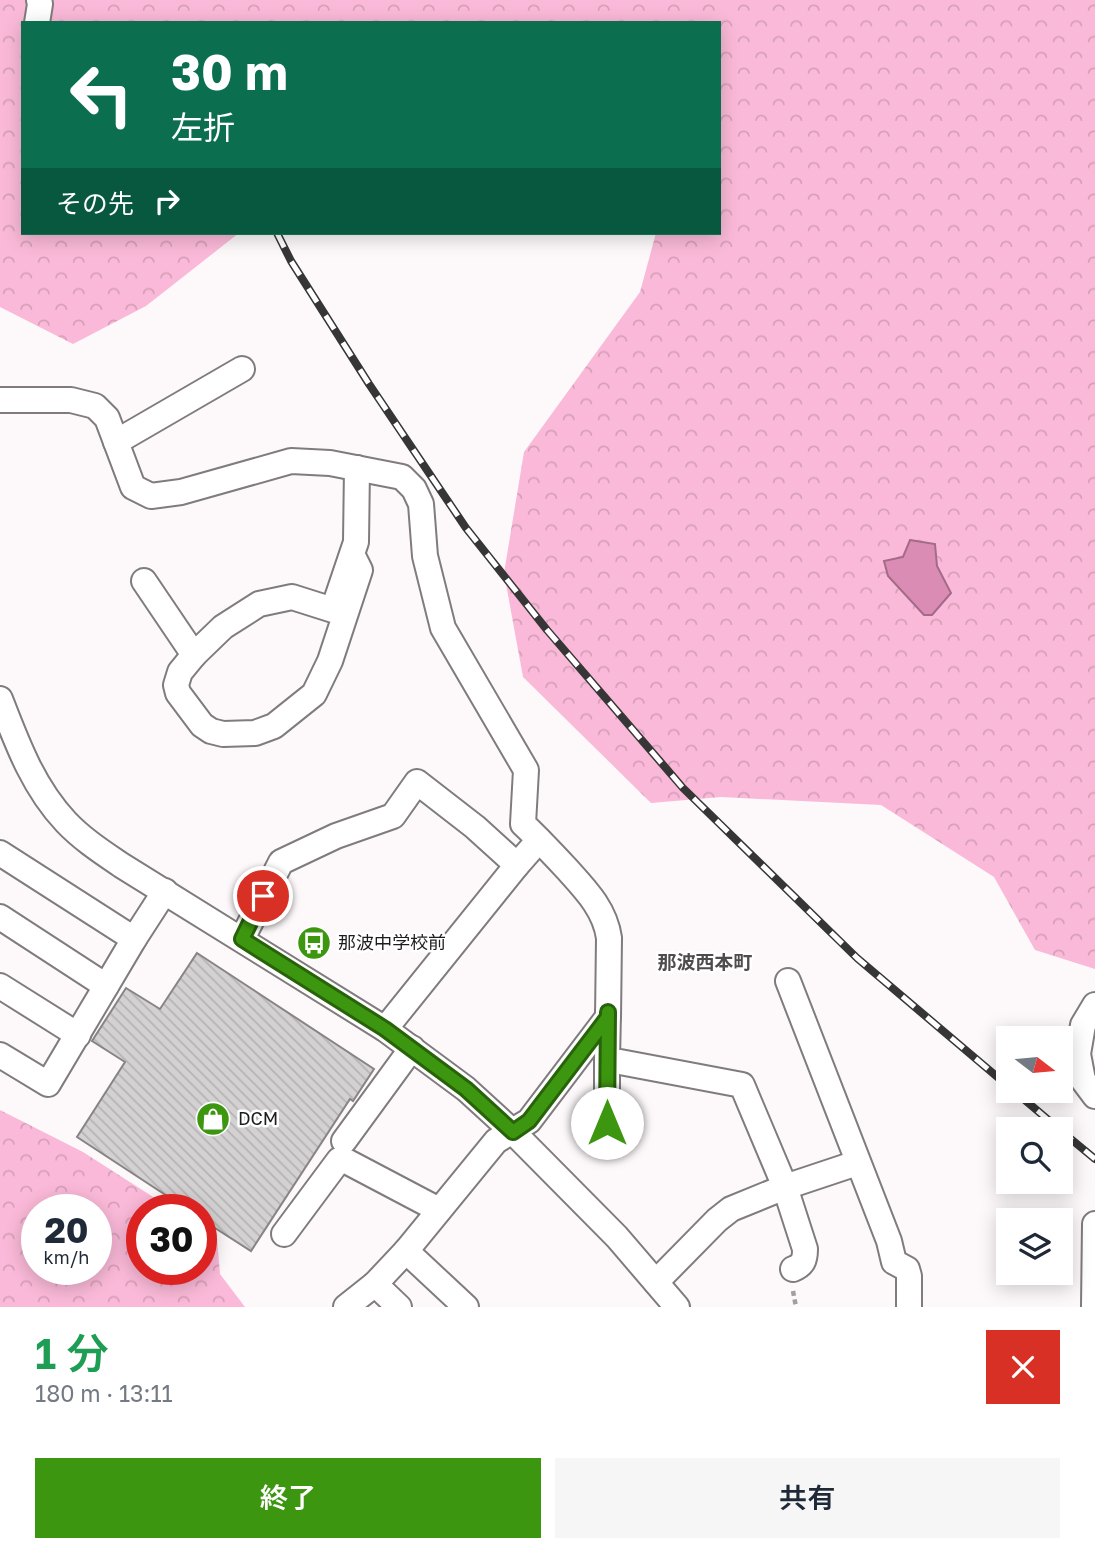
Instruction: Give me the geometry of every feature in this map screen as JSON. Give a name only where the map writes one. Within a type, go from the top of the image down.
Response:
[{"type":"street","points":[[37,21],[39,0]]},
{"type":"street","points":[[116,442],[242,369]]},
{"type":"street","points":[[0,400],[71,400],[95,406],[107,418],[133,487],[152,496],[181,492],[291,461],[330,463],[402,477],[414,489],[421,504],[425,556],[443,628],[526,770],[523,824],[590,895],[608,927],[607,1123]]},
{"type":"street","points":[[352,554],[360,570],[330,661],[314,694],[274,726],[254,733],[223,734],[202,725],[178,693],[176,685],[180,672],[223,627],[259,604],[292,597],[333,610],[356,542],[357,468]]},
{"type":"street","points":[[144,581],[194,655]]},
{"type":"street","points":[[0,699],[25,762],[43,794],[66,822],[92,845],[385,1029],[466,1089],[513,1132],[617,1237],[677,1307]]},
{"type":"street","points":[[242,939],[281,862],[335,836],[393,816],[417,782],[475,827],[517,865]]},
{"type":"street","points":[[385,1029],[539,840]]},
{"type":"street","points":[[0,853],[134,939]]},
{"type":"street","points":[[0,1055],[48,1084],[164,891]]},
{"type":"street","points":[[0,917],[106,986]]},
{"type":"street","points":[[788,981],[889,1241],[894,1262],[907,1269],[909,1307]]},
{"type":"street","points":[[0,986],[78,1034]]},
{"type":"street","points":[[1091,1084],[1078,1054],[1083,1025],[1095,1005]]},
{"type":"street","points":[[346,1307],[375,1284],[406,1251],[496,1141],[529,1121],[608,1017],[608,1012]]},
{"type":"street","points":[[344,1141],[412,1048]]},
{"type":"street","points":[[607,1061],[742,1085],[785,1188],[805,1249],[805,1260],[793,1269]]},
{"type":"street","points":[[284,1234],[339,1160],[346,1161],[439,1210]]},
{"type":"street","points":[[656,1282],[731,1209],[857,1163]]},
{"type":"street","points":[[1094,1307],[1095,1223]]},
{"type":"street","points":[[406,1251],[466,1307]]},
{"type":"street","points":[[375,1284],[398,1307]]},
{"type":"green space","points":[[0,0],[1095,0],[1095,969],[1035,950],[994,877],[881,805],[721,797],[651,803],[523,677],[504,573],[524,452],[640,292],[655,235],[721,235],[721,21],[21,21],[21,235],[236,235],[146,306],[73,344],[0,307]]},
{"type":"green space","points":[[0,1110],[83,1152],[149,1194],[126,1194],[126,1285],[217,1285],[217,1238],[220,1274],[245,1307],[0,1307]]},
{"type":"shaded area","points":[[910,540],[935,544],[937,566],[951,593],[932,615],[924,615],[888,576],[884,561],[903,557]]},
{"type":"building","name":"DCM","points":[[197,953],[374,1069],[353,1101],[350,1099],[251,1251],[217,1229],[217,1194],[164,1194],[77,1137],[125,1062],[92,1041],[126,988],[160,1009]]},
{"type":"railway","points":[[278,235],[291,261],[369,384],[466,528],[547,630],[683,788],[857,958],[996,1076]]},
{"type":"railway","points":[[1028,1103],[1045,1117]]},
{"type":"railway","points":[[1073,1141],[1095,1159]]},
{"type":"place","name":"那波中学校前","points":[[314,943]]},
{"type":"place","name":"DCM","points":[[213,1119]]},
{"type":"district","name":"那波西本町","points":[[705,962]]},
{"type":"route","points":[[263,896],[242,939],[385,1029],[466,1089],[513,1132],[529,1121],[608,1017],[608,1012],[607,1123]]}]
